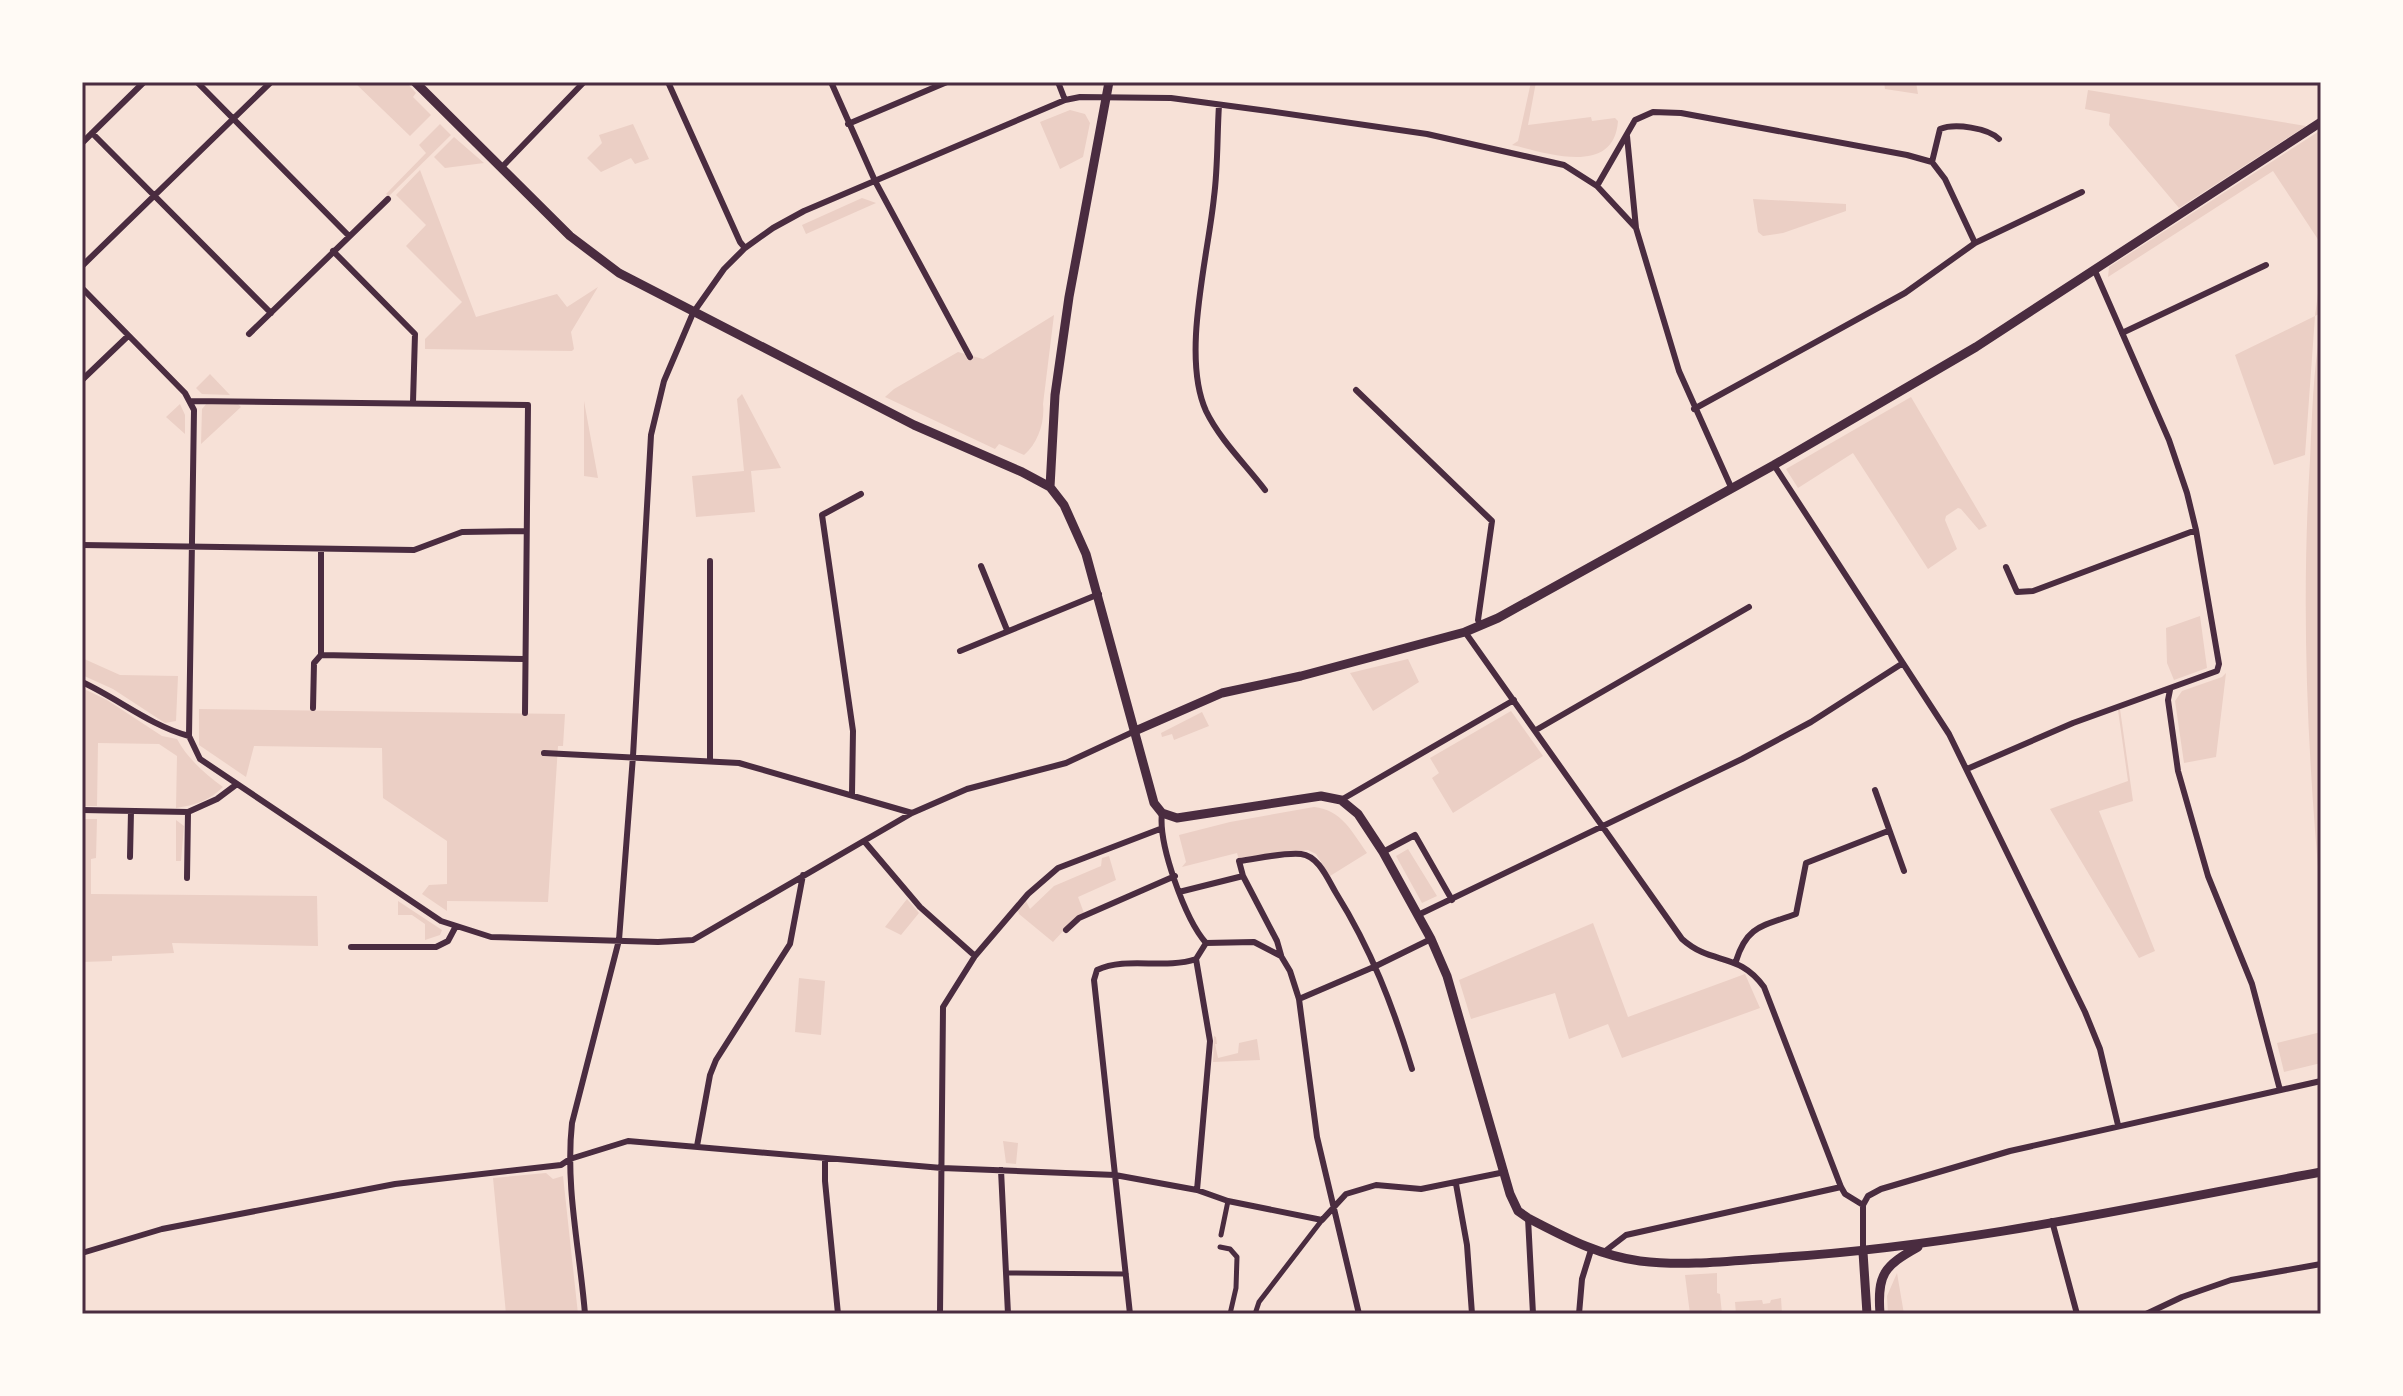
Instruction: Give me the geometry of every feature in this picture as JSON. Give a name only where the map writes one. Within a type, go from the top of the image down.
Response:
[{"type":"main road","points":[[415,82],[570,236],[619,273],[914,425],[1050,487],[1064,505],[1086,554],[1154,803],[1162,813],[1177,818],[1321,796],[1341,800],[1358,814],[1383,852],[1431,939],[1449,985],[1510,1194],[1518,1211],[1528,1218],[1591,1250],[1641,1261],[1701,1263],[1863,1252],[2321,1172]]},
{"type":"main road","points":[[1050,487],[1055,395],[1066,312],[1109,82]]},
{"type":"main road","points":[[1135,731],[1222,693],[1301,676],[1481,625],[1774,465],[1976,347],[2321,122]]},
{"type":"main road","points":[[1880,1314],[1879,1286],[1884,1271],[1895,1260],[1924,1243]]},
{"type":"main road","points":[[1863,1252],[1867,1314]]},
{"type":"street","points":[[82,143],[144,82]]},
{"type":"street","points":[[197,82],[349,236]]},
{"type":"street","points":[[82,266],[271,82]]},
{"type":"street","points":[[502,167],[584,82]]},
{"type":"street","points":[[668,82],[745,248]]},
{"type":"street","points":[[831,82],[875,181],[970,357]]},
{"type":"street","points":[[848,124],[947,82]]},
{"type":"street","points":[[1058,82],[1065,100]]},
{"type":"street","points":[[585,1314],[570,1159],[572,1123],[619,940],[651,435],[664,381],[693,313],[724,269],[745,248],[804,211],[1065,100],[1106,96],[1171,98],[1427,134],[1564,165],[1597,186],[1636,228]]},
{"type":"street","points":[[1219,105],[1215,196],[1196,347],[1198,374],[1205,409],[1265,490]]},
{"type":"street","points":[[1597,186],[1635,120],[1653,112],[1681,113],[1932,162],[1945,179],[1975,243]]},
{"type":"street","points":[[1932,162],[1940,129],[1949,126],[1993,133],[1999,139]]},
{"type":"street","points":[[92,133],[271,313]]},
{"type":"street","points":[[1627,136],[1636,228],[1678,367],[1731,487]]},
{"type":"street","points":[[1694,409],[1905,293],[1975,243],[2082,192]]},
{"type":"street","points":[[249,334],[388,199]]},
{"type":"street","points":[[333,251],[415,334],[413,402]]},
{"type":"street","points":[[2122,333],[2266,265]]},
{"type":"street","points":[[1967,769],[2073,723],[2217,671],[2219,664],[2196,530],[2169,440],[2095,271]]},
{"type":"street","points":[[82,288],[190,401],[194,410],[189,736],[200,759],[441,921],[491,937],[658,942],[693,940],[912,813],[967,789],[1066,763],[1135,731]]},
{"type":"street","points":[[82,380],[128,336]]},
{"type":"street","points":[[1356,390],[1492,521],[1478,620],[1481,625]]},
{"type":"street","points":[[190,401],[528,405],[525,713]]},
{"type":"street","points":[[1774,465],[1949,734],[2085,1012],[2100,1049],[2118,1125]]},
{"type":"street","points":[[852,794],[853,731],[822,515],[861,494]]},
{"type":"street","points":[[2006,567],[2017,592],[2033,591],[2196,530]]},
{"type":"street","points":[[82,545],[414,550],[462,532],[526,531]]},
{"type":"street","points":[[313,708],[314,663],[321,655],[321,549]]},
{"type":"street","points":[[710,561],[710,760]]},
{"type":"street","points":[[981,566],[1007,630]]},
{"type":"street","points":[[960,651],[1099,594]]},
{"type":"street","points":[[1536,730],[1749,607]]},
{"type":"street","points":[[1465,632],[1682,939],[1706,955],[1736,961],[1750,970],[1764,987],[1841,1187],[1845,1194],[1863,1205]]},
{"type":"street","points":[[321,655],[524,659]]},
{"type":"street","points":[[1418,915],[1771,743],[1811,722],[1903,663]]},
{"type":"street","points":[[82,682],[109,694],[162,729],[189,736]]},
{"type":"street","points":[[2170,690],[2168,700],[2178,771],[2208,876],[2252,984],[2280,1090]]},
{"type":"street","points":[[1341,800],[1514,700]]},
{"type":"street","points":[[544,753],[739,763],[912,813]]},
{"type":"street","points":[[82,810],[188,812],[217,799],[237,784]]},
{"type":"street","points":[[1875,790],[1904,871]]},
{"type":"street","points":[[130,857],[131,811]]},
{"type":"street","points":[[187,878],[188,812]]},
{"type":"street","points":[[1162,813],[1160,829],[1179,892],[1192,924],[1206,943]]},
{"type":"street","points":[[940,1314],[943,1007],[975,956],[1028,894],[1051,873],[1160,829]]},
{"type":"street","points":[[1736,961],[1741,944],[1751,931],[1796,914],[1806,863],[1888,831]]},
{"type":"street","points":[[1383,852],[1415,835],[1452,900]]},
{"type":"street","points":[[864,841],[920,907],[975,956]]},
{"type":"street","points":[[1359,1314],[1317,1137],[1299,999],[1277,941],[1243,876],[1239,861],[1302,853],[1316,861],[1357,927],[1376,966],[1412,1069]]},
{"type":"street","points":[[697,1146],[710,1075],[716,1060],[790,944],[803,875]]},
{"type":"street","points":[[1066,930],[1079,918],[1175,876]]},
{"type":"street","points":[[1179,892],[1243,876]]},
{"type":"street","points":[[351,947],[436,947],[448,941],[456,926]]},
{"type":"street","points":[[1299,999],[1431,939]]},
{"type":"street","points":[[1206,943],[1254,942],[1281,956]]},
{"type":"street","points":[[1130,1314],[1094,980],[1097,970],[1109,964],[1181,965],[1196,959],[1206,943]]},
{"type":"street","points":[[1196,959],[1210,1041],[1197,1190]]},
{"type":"street","points":[[1863,1252],[1863,1205],[1868,1196],[1881,1189],[2018,1149],[2321,1081]]},
{"type":"street","points":[[82,1252],[162,1229],[395,1184],[561,1165],[570,1159],[628,1141],[942,1168],[1115,1175],[1197,1190],[1228,1201],[1322,1220]]},
{"type":"street","points":[[825,1159],[838,1314]]},
{"type":"street","points":[[1001,1170],[1008,1314]]},
{"type":"street","points":[[1255,1314],[1259,1302],[1305,1239],[1346,1194],[1376,1185],[1421,1189],[1505,1172]]},
{"type":"street","points":[[1456,1184],[1467,1245],[1472,1314]]},
{"type":"street","points":[[1603,1253],[1626,1235],[1841,1187]]},
{"type":"street","points":[[1221,1235],[1228,1201]]},
{"type":"street","points":[[1528,1218],[1533,1314]]},
{"type":"street","points":[[2052,1221],[2077,1314]]},
{"type":"street","points":[[1220,1247],[1230,1249],[1237,1257],[1236,1288],[1230,1314]]},
{"type":"street","points":[[1579,1314],[1582,1279],[1591,1250]]},
{"type":"street","points":[[2146,1314],[2182,1297],[2231,1280],[2321,1264]]},
{"type":"street","points":[[1008,1273],[1127,1274]]},
{"type":"shaded area","points":[[354,82],[406,82],[416,93],[413,97],[431,115],[410,136]]},
{"type":"shaded area","points":[[1531,82],[1536,82],[1528,125],[1591,117],[1592,121],[1615,118],[1618,121],[1614,138],[1605,150],[1577,157],[1512,145],[1518,141]]},
{"type":"shaded area","points":[[1884,82],[1916,82],[1918,94],[1885,89]]},
{"type":"shaded area","points":[[2088,90],[2306,126],[2179,208],[2109,125],[2110,114],[2085,109]]},
{"type":"shaded area","points":[[1070,110],[1085,114],[1090,123],[1083,157],[1060,169],[1040,122]]},
{"type":"shaded area","points":[[440,124],[451,135],[389,196],[386,194],[426,153],[419,145]]},
{"type":"shaded area","points":[[633,124],[649,159],[635,164],[631,158],[601,172],[587,158],[602,143],[599,135]]},
{"type":"shaded area","points":[[2321,130],[2321,244],[2273,171],[2108,277],[2109,267]]},
{"type":"shaded area","points":[[454,137],[484,163],[445,168],[434,157]]},
{"type":"shaded area","points":[[420,170],[476,317],[557,294],[567,307],[598,287],[571,332],[572,351],[425,349],[425,339],[462,302],[406,246],[426,225],[396,195]]},
{"type":"shaded area","points":[[862,198],[876,203],[806,234],[802,225]]},
{"type":"shaded area","points":[[1753,199],[1846,204],[1846,211],[1783,233],[1763,236],[1758,232]]},
{"type":"shaded area","points":[[2321,271],[2321,313],[2315,316]]},
{"type":"shaded area","points":[[1054,315],[1042,425],[1037,438],[1024,455],[999,444],[995,449],[885,397],[958,352],[983,359]]},
{"type":"shaded area","points":[[2315,316],[2305,455],[2274,465],[2235,355]]},
{"type":"shaded area","points":[[2321,326],[2321,899],[2309,734],[2306,570],[2312,410]]},
{"type":"shaded area","points":[[210,374],[230,395],[202,394],[196,388]]},
{"type":"shaded area","points":[[742,394],[781,468],[751,471],[755,512],[696,517],[692,476],[744,471],[737,399]]},
{"type":"shaded area","points":[[1911,397],[1987,526],[1979,530],[1958,508],[1946,516],[1957,549],[1928,569],[1853,453],[1798,488],[1786,469]]},
{"type":"shaded area","points":[[584,401],[598,478],[584,476]]},
{"type":"shaded area","points":[[207,403],[237,403],[241,407],[201,444],[202,409]]},
{"type":"shaded area","points":[[180,404],[185,415],[185,434],[166,417]]},
{"type":"shaded area","points":[[2200,616],[2207,668],[2174,680],[2167,663],[2166,628]]},
{"type":"shaded area","points":[[82,658],[120,675],[178,676],[176,721],[165,723],[113,689],[82,675]]},
{"type":"shaded area","points":[[1408,659],[1419,682],[1373,711],[1350,673]]},
{"type":"shaded area","points":[[2226,673],[2216,757],[2184,763],[2175,701],[2182,691]]},
{"type":"shaded area","points":[[82,688],[107,700],[162,736],[177,739],[197,766],[223,787],[201,802],[176,808],[177,756],[159,744],[98,743],[97,806],[82,806]]},
{"type":"shaded area","points":[[199,709],[565,714],[563,746],[558,746],[548,902],[447,901],[447,911],[422,894],[429,885],[447,884],[447,841],[383,798],[382,748],[254,746],[246,777],[199,745]]},
{"type":"shaded area","points":[[2120,709],[2133,801],[2099,811],[2155,951],[2139,958],[2050,809],[2128,781]]},
{"type":"shaded area","points":[[1511,711],[1543,756],[1453,813],[1432,778],[1439,773],[1430,758]]},
{"type":"shaded area","points":[[1202,712],[1209,726],[1174,740],[1172,734],[1162,737],[1161,733]]},
{"type":"shaded area","points":[[1314,807],[1339,817],[1367,853],[1330,876],[1316,854],[1308,850],[1239,860],[1237,853],[1182,867],[1186,862],[1179,835]]},
{"type":"shaded area","points":[[82,819],[97,819],[96,858],[91,859],[91,894],[317,896],[318,946],[172,943],[174,953],[112,956],[112,961],[82,962]]},
{"type":"shaded area","points":[[176,820],[184,826],[181,861],[176,861]]},
{"type":"shaded area","points":[[1408,849],[1437,896],[1422,903],[1396,856]]},
{"type":"shaded area","points":[[1109,856],[1116,880],[1078,897],[1084,913],[1076,917],[1053,942],[1019,914],[1026,901],[1030,909],[1054,886],[1101,866],[1102,858]]},
{"type":"shaded area","points":[[907,899],[919,913],[901,935],[885,927]]},
{"type":"shaded area","points":[[398,901],[442,930],[440,935],[425,940],[425,924],[412,915],[398,915]]},
{"type":"shaded area","points":[[1593,923],[1628,1017],[1745,974],[1760,1008],[1622,1058],[1608,1024],[1569,1039],[1555,993],[1471,1019],[1459,980]]},
{"type":"shaded area","points":[[799,978],[825,981],[821,1035],[795,1032]]},
{"type":"shaded area","points":[[2321,1032],[2321,1063],[2284,1072],[2277,1043]]},
{"type":"shaded area","points":[[1214,1036],[1218,1058],[1238,1053],[1239,1043],[1257,1039],[1260,1060],[1213,1062]]},
{"type":"shaded area","points":[[1003,1141],[1018,1143],[1016,1164],[1006,1163]]},
{"type":"shaded area","points":[[546,1173],[553,1179],[563,1176],[578,1314],[506,1314],[493,1178]]},
{"type":"shaded area","points":[[1717,1273],[1717,1293],[1720,1294],[1722,1314],[1690,1314],[1685,1275]]},
{"type":"shaded area","points":[[1897,1273],[1904,1314],[1888,1314],[1887,1296]]},
{"type":"shaded area","points":[[1781,1298],[1782,1314],[1736,1314],[1735,1302],[1762,1300],[1763,1304]]}]
